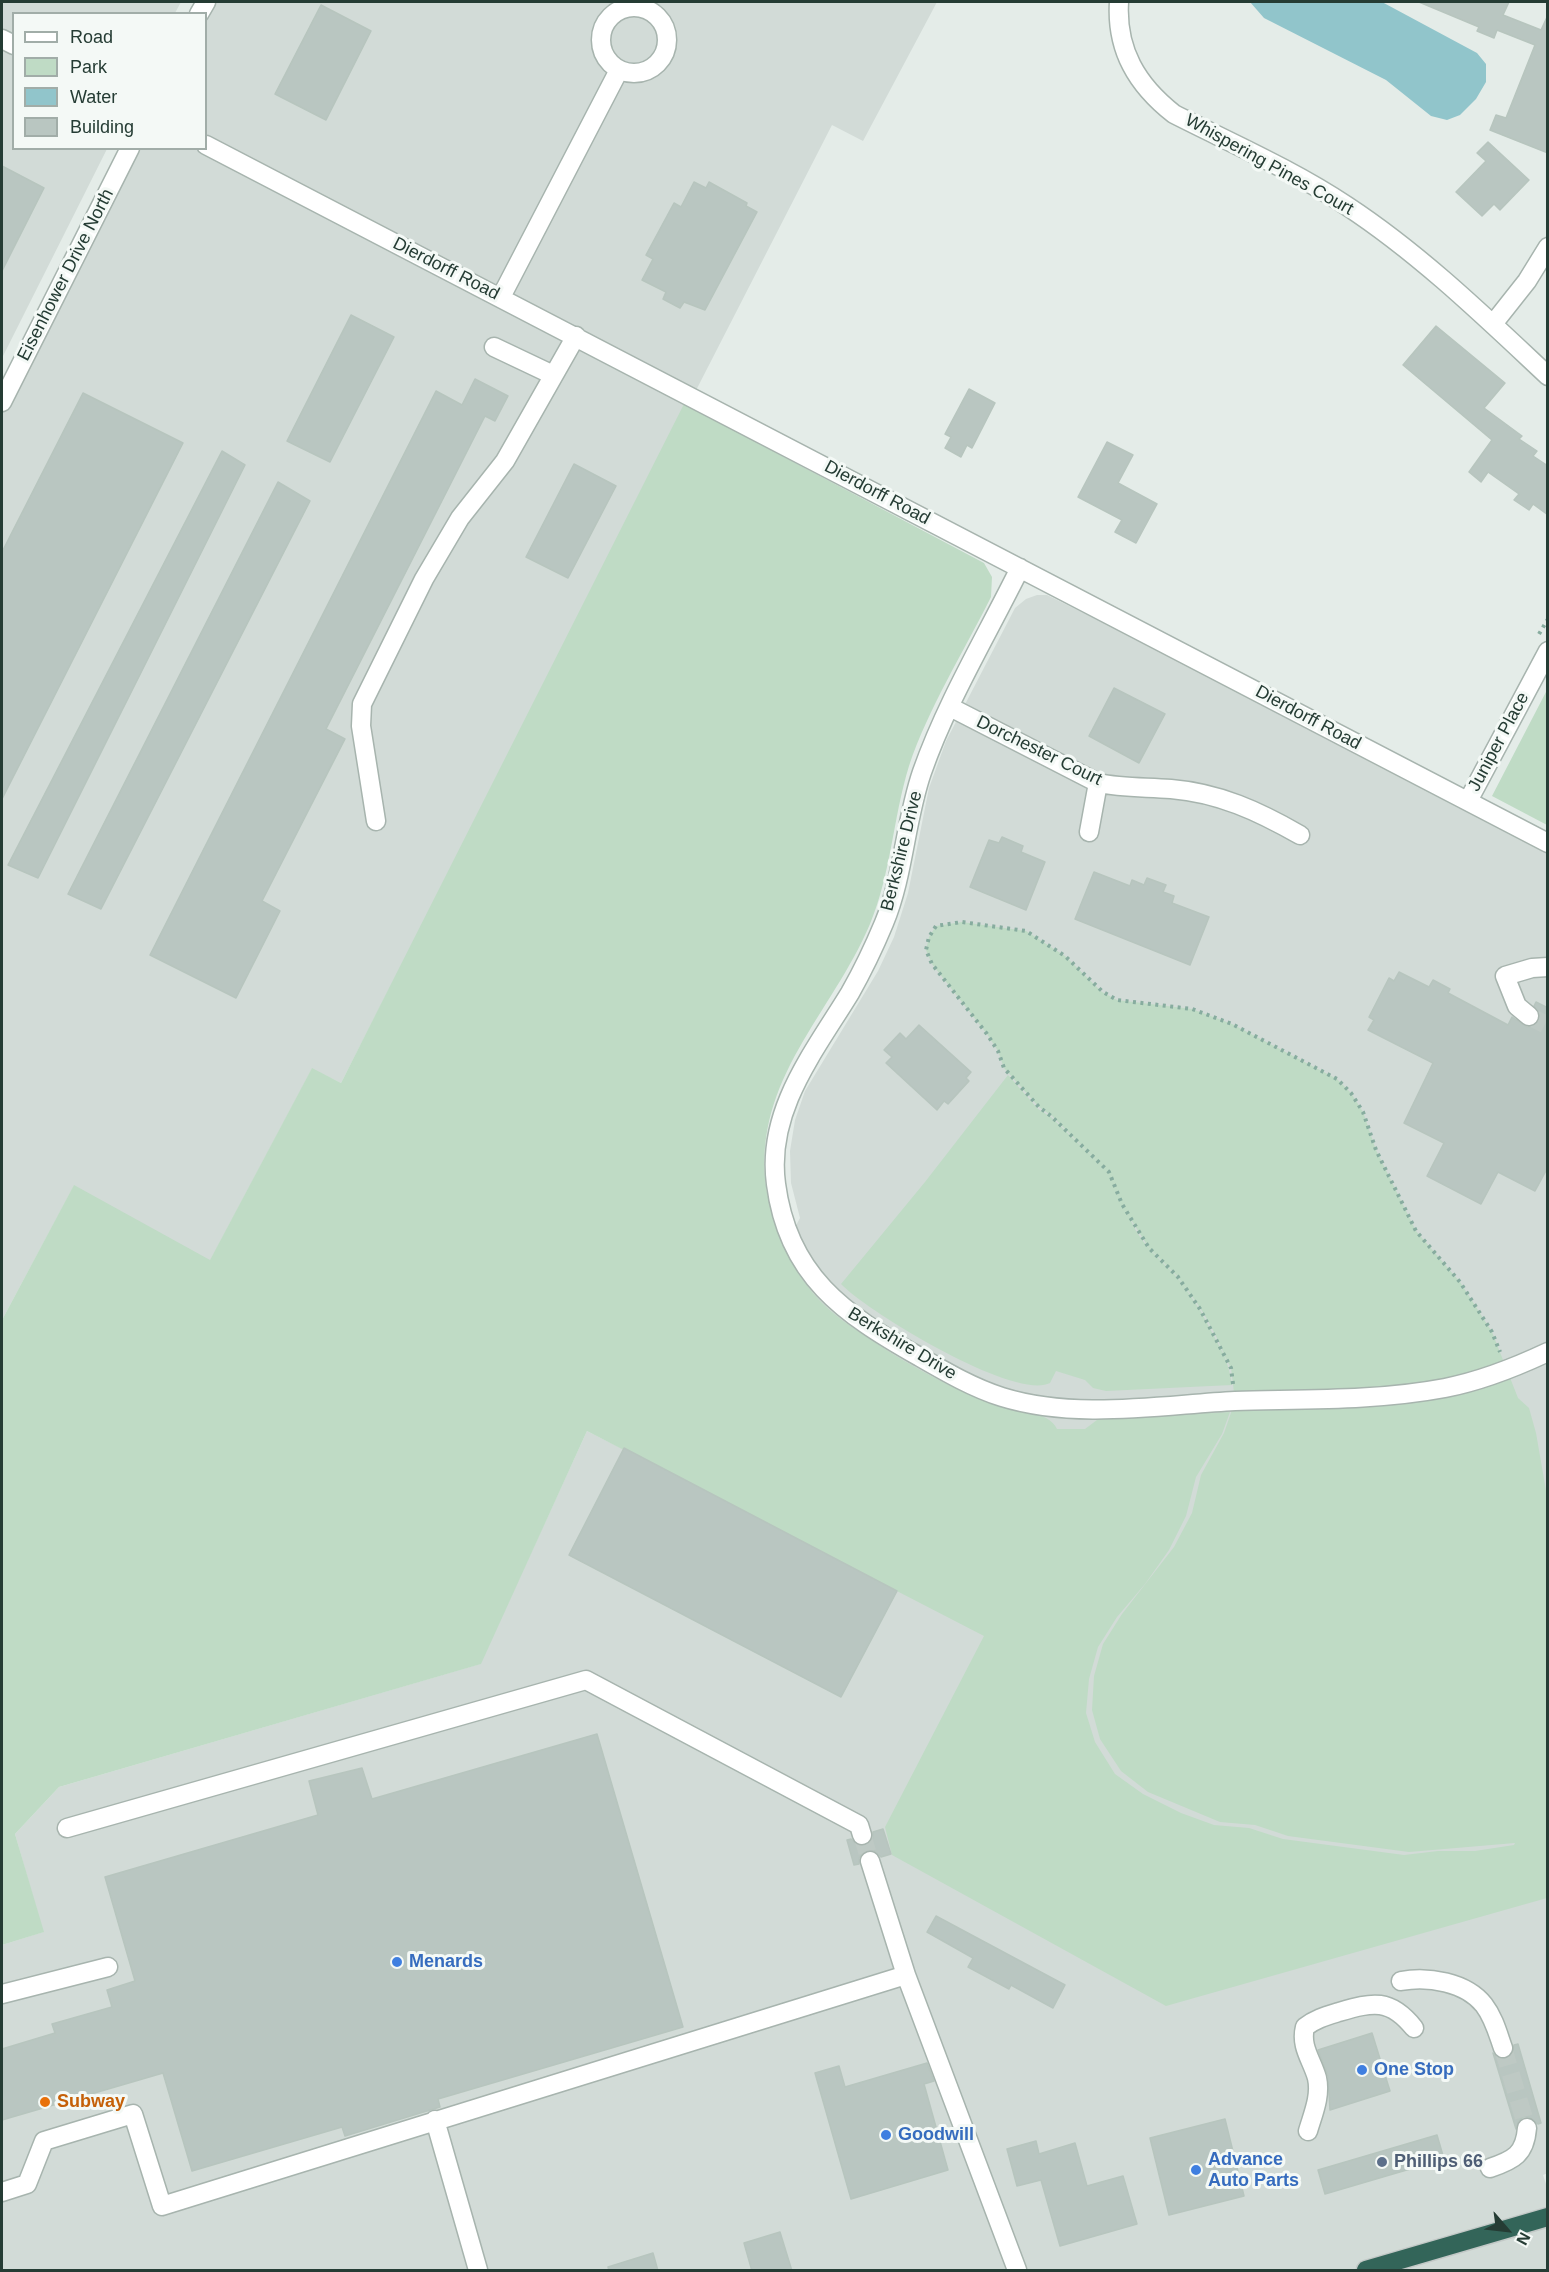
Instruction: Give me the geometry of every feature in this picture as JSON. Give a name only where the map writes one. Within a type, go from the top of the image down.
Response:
[{"type":"highway","points":[[1366,2271],[1548,2217]]},
{"type":"street","name":"Whispering Pines Court","points":[[1119,2],[1120,38],[1126,58],[1135,74],[1161,104],[1174,114],[1345,205],[1409,251],[1493,324],[1548,376]]},
{"type":"street","points":[[501,297],[619,70]]},
{"type":"street","name":"Dierdorff Road","points":[[207,146],[1548,843]]},
{"type":"street","name":"Eisenhower Drive North","points":[[2,402],[129,150]]},
{"type":"street","points":[[1493,324],[1527,281],[1548,247]]},
{"type":"street","points":[[376,821],[361,726],[362,704],[424,579],[460,518],[505,461],[576,336]]},
{"type":"street","points":[[494,347],[553,375]]},
{"type":"street","name":"Berkshire Drive","points":[[1020,568],[927,760],[911,806],[897,883],[882,927],[852,990],[790,1094],[777,1131],[776,1184],[789,1236],[807,1271],[839,1306],[870,1329],[944,1371],[1000,1397],[1061,1408],[1409,1395],[1480,1380],[1548,1352]]},
{"type":"street","name":"Juniper Place","points":[[1468,801],[1548,651]]},
{"type":"street","name":"Dorchester Court","points":[[951,707],[1098,783],[1121,788],[1173,789],[1228,799],[1268,817],[1299,835]]},
{"type":"street","points":[[1089,832],[1098,783]]},
{"type":"street","points":[[1529,1016],[1517,1006],[1505,976],[1532,968],[1548,967]]},
{"type":"street","points":[[67,1828],[586,1680],[859,1825],[862,1835]]},
{"type":"street","points":[[870,1861],[906,1975],[1017,2271]]},
{"type":"street","points":[[2,1994],[108,1967]]},
{"type":"street","points":[[2,2192],[27,2184],[44,2141],[133,2114],[162,2206],[435,2120],[618,2067],[906,1975]]},
{"type":"street","points":[[1401,1982],[1420,1978],[1437,1980],[1472,1995],[1483,2004],[1493,2021],[1503,2048]]},
{"type":"street","points":[[1308,2131],[1318,2096],[1317,2080],[1304,2044],[1305,2027],[1313,2020],[1372,2004],[1393,2008],[1414,2028]]},
{"type":"street","points":[[435,2120],[478,2271]]},
{"type":"street","points":[[1490,2168],[1514,2159],[1521,2153],[1527,2128]]},
{"type":"path","points":[[1235,1401],[1231,1368],[1220,1346],[1178,1277],[1149,1248],[1122,1204],[1109,1172],[1052,1116],[1039,1107],[1004,1068],[998,1051],[987,1034],[932,964],[926,950],[929,937],[936,926],[962,922],[1026,931],[1065,956],[1102,992],[1117,1000],[1192,1009],[1232,1024],[1337,1079],[1351,1093],[1363,1112],[1376,1150],[1416,1231],[1460,1282],[1492,1332],[1507,1370]]},
{"type":"shaded area","points":[[2,2],[181,2],[176,12],[12,12],[12,150],[106,150],[2,358]]},
{"type":"shaded area","points":[[206,2],[937,2],[863,141],[832,125],[341,1083],[312,1069],[210,1261],[74,1186],[2,1320],[2,402],[129,150],[207,150]]},
{"type":"shaded area","points":[[1037,595],[1047,595],[1136,639],[1547,853],[1548,2173],[1543,2175],[1547,2187],[1547,2270],[2,2270],[2,1945],[43,1932],[15,1834],[59,1787],[480,1664],[587,1431],[665,1470],[800,1218],[791,1183],[790,1151],[795,1120],[805,1091],[878,971],[894,937],[908,893],[929,788],[946,741],[1015,608],[1026,599]]},
{"type":"green space","points":[[684,404],[984,563],[992,577],[991,597],[936,702],[909,766],[883,886],[870,924],[854,957],[799,1049],[783,1080],[771,1113],[765,1148],[767,1190],[787,1252],[803,1280],[823,1304],[866,1337],[957,1389],[996,1404],[1047,1418],[1057,1429],[1085,1429],[1101,1417],[1230,1412],[1222,1434],[1196,1477],[1186,1516],[1169,1550],[1145,1584],[1117,1617],[1098,1647],[1089,1679],[1086,1713],[1095,1742],[1115,1774],[1143,1794],[1181,1813],[1214,1825],[1249,1828],[1283,1839],[1404,1855],[1438,1851],[1475,1851],[1514,1845],[1515,1843],[1409,1852],[1288,1836],[1255,1825],[1220,1822],[1148,1792],[1121,1771],[1100,1739],[1092,1710],[1094,1676],[1103,1644],[1122,1614],[1174,1547],[1192,1513],[1201,1475],[1224,1433],[1235,1401],[1231,1368],[1225,1356],[1232,1385],[1106,1391],[1093,1388],[1085,1380],[1056,1371],[1050,1383],[1032,1385],[1006,1379],[942,1351],[880,1314],[841,1284],[925,1182],[1008,1075],[1038,1109],[1051,1117],[1100,1164],[1052,1116],[1039,1107],[1004,1068],[998,1051],[987,1034],[932,964],[926,950],[929,937],[936,926],[962,922],[1026,931],[1065,956],[1102,992],[1117,1000],[1192,1009],[1232,1024],[1337,1079],[1351,1093],[1363,1112],[1376,1150],[1416,1231],[1460,1282],[1492,1332],[1518,1398],[1529,1408],[1536,1433],[1548,1502],[1547,1898],[1166,2006],[892,1855],[885,1827],[984,1636],[587,1431],[481,1664],[59,1787],[15,1834],[44,1932],[2,1945],[2,1320],[74,1185],[210,1260],[312,1068],[341,1083]],"holes":[[[1130,1218],[1149,1247],[1134,1226]],[[1150,1249],[1178,1277],[1183,1285],[1156,1256]]]},
{"type":"green space","points":[[1547,690],[1547,825],[1492,796]]},
{"type":"water","points":[[1250,2],[1382,2],[1477,53],[1486,64],[1486,82],[1476,99],[1460,115],[1447,120],[1431,116],[1386,80],[1264,18]]},
{"type":"building","points":[[1419,2],[1509,2],[1503,15],[1541,30],[1548,15],[1548,153],[1490,130],[1496,115],[1506,118],[1535,45],[1497,30],[1494,38],[1477,31],[1479,27]]},
{"type":"building","points":[[321,5],[371,31],[326,120],[275,94]]},
{"type":"building","points":[[1488,142],[1529,180],[1500,210],[1494,204],[1482,216],[1456,192],[1486,161],[1477,153]]},
{"type":"building","points":[[2,166],[44,188],[2,271]]},
{"type":"building","points":[[694,182],[706,188],[709,182],[747,203],[746,206],[757,212],[705,310],[684,302],[680,308],[663,299],[666,292],[642,280],[653,259],[646,255],[674,203],[681,207]]},
{"type":"building","points":[[351,315],[394,337],[330,462],[287,441]]},
{"type":"building","points":[[1436,326],[1505,383],[1484,408],[1522,436],[1519,439],[1537,451],[1533,456],[1548,466],[1548,515],[1533,504],[1529,510],[1514,500],[1519,494],[1488,472],[1481,482],[1469,472],[1492,440],[1403,365]]},
{"type":"building","points":[[475,379],[508,396],[495,421],[485,416],[326,729],[345,739],[262,901],[280,911],[236,998],[150,955],[436,391],[462,405]]},
{"type":"building","points":[[969,389],[995,403],[972,448],[967,445],[961,457],[945,448],[951,437],[945,434]]},
{"type":"building","points":[[83,393],[183,443],[2,799],[2,552]]},
{"type":"building","points":[[1107,442],[1133,455],[1118,483],[1157,504],[1136,543],[1115,532],[1122,520],[1078,497]]},
{"type":"building","points":[[222,451],[245,465],[38,878],[8,865]]},
{"type":"building","points":[[574,464],[616,486],[568,578],[526,557]]},
{"type":"building","points":[[278,482],[310,501],[101,909],[68,894]]},
{"type":"building","points":[[1114,688],[1165,714],[1139,763],[1089,736]]},
{"type":"building","points":[[1002,837],[1023,846],[1021,852],[1045,862],[1026,910],[970,887],[989,840],[999,843]]},
{"type":"building","points":[[1094,872],[1130,886],[1132,880],[1144,885],[1147,878],[1166,885],[1163,892],[1174,896],[1172,903],[1209,917],[1190,965],[1075,919]]},
{"type":"building","points":[[1399,972],[1429,987],[1433,980],[1450,989],[1448,993],[1508,1025],[1512,1017],[1527,1027],[1533,1026],[1540,1017],[1534,1006],[1536,1002],[1548,1008],[1548,1167],[1535,1191],[1498,1172],[1481,1204],[1427,1176],[1444,1143],[1404,1123],[1433,1063],[1368,1030],[1374,1020],[1369,1017],[1389,978],[1394,981]]},
{"type":"building","points":[[919,1025],[971,1072],[966,1078],[969,1081],[948,1104],[944,1101],[937,1110],[886,1063],[892,1057],[884,1050],[900,1033],[906,1039]]},
{"type":"building","points":[[624,1448],[897,1591],[841,1697],[569,1555]]},
{"type":"building","name":"Menards","points":[[597,1734],[683,2027],[438,2099],[440,2107],[345,2136],[342,2127],[192,2171],[163,2073],[2,2120],[2,2049],[55,2033],[52,2024],[112,2007],[107,1990],[135,1981],[105,1877],[318,1815],[309,1781],[362,1768],[372,1799]]},
{"type":"building","points":[[883,1829],[891,1854],[881,1857],[873,1850],[866,1851],[859,1858],[859,1864],[854,1865],[847,1840],[851,1839],[859,1846],[866,1846],[873,1838],[873,1832]]},
{"type":"building","points":[[936,1916],[1065,1985],[1053,2008],[1011,1985],[1009,1989],[968,1967],[973,1958],[927,1932]]},
{"type":"building","points":[[1372,2033],[1390,2091],[1330,2110],[1328,2076],[1318,2050]]},
{"type":"building","points":[[1518,2044],[1541,2123],[1538,2124],[1529,2117],[1523,2117],[1516,2129],[1493,2053],[1500,2059],[1507,2058],[1512,2055],[1514,2045]]},
{"type":"building","name":"Goodwill","points":[[927,2063],[934,2081],[924,2084],[948,2170],[851,2199],[815,2073],[839,2066],[845,2087]]},
{"type":"building","points":[[1225,2119],[1244,2196],[1169,2215],[1150,2138]]},
{"type":"building","points":[[1437,2135],[1444,2159],[1325,2194],[1318,2170]]},
{"type":"building","points":[[1036,2141],[1039,2154],[1075,2143],[1087,2186],[1123,2176],[1137,2224],[1060,2246],[1041,2180],[1017,2186],[1007,2149]]},
{"type":"building","points":[[780,2232],[792,2271],[752,2271],[744,2243]]},
{"type":"building","points":[[653,2253],[658,2271],[609,2271],[608,2267]]},
{"type":"tunnel","points":[[1529,1016],[1548,1026]]},
{"type":"tunnel","points":[[862,1835],[870,1861]]},
{"type":"tunnel","points":[[1503,2048],[1527,2128]]},
{"type":"place","name":"Menards","points":[[397,1962]]},
{"type":"place","name":"One Stop","points":[[1362,2070]]},
{"type":"place","name":"Subway","points":[[45,2102]]},
{"type":"place","name":"Goodwill","points":[[886,2135]]},
{"type":"place","name":"Phillips 66","points":[[1382,2162]]},
{"type":"place","name":"Advance Auto Parts","points":[[1196,2170]]}]
